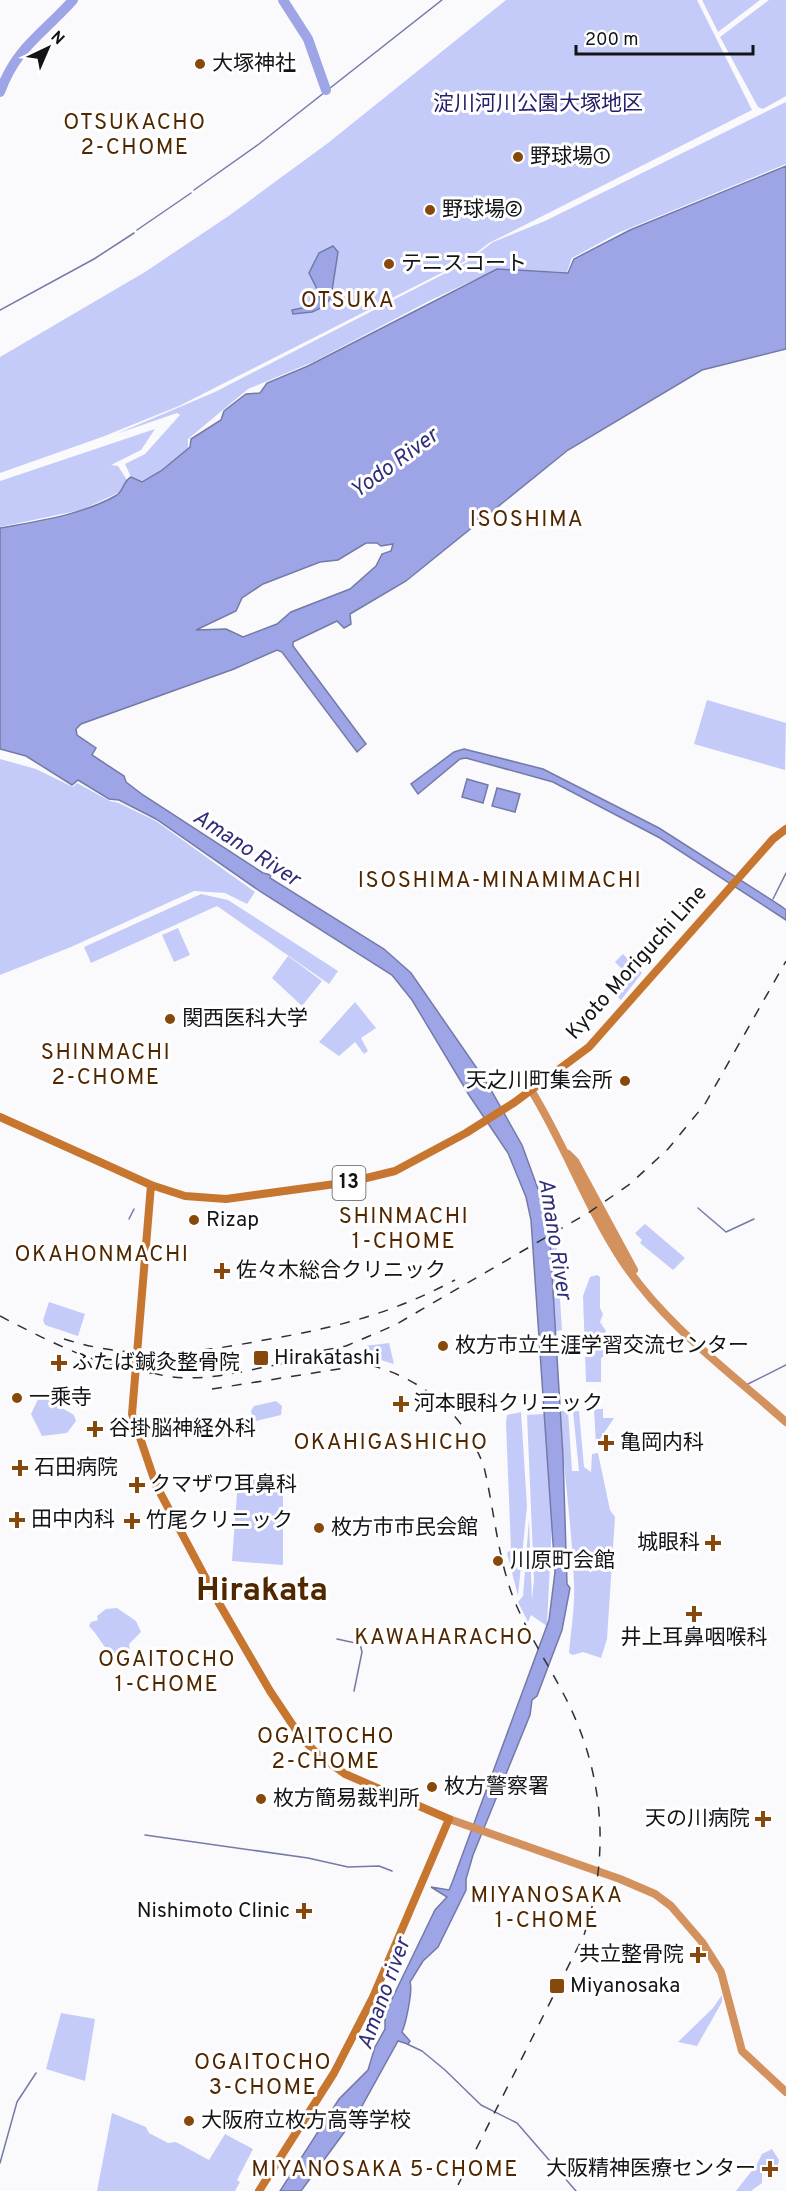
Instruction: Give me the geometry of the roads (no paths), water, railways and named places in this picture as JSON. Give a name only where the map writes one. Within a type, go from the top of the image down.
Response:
[{"type":"main road","name":"Kyoto Moriguchi Line","points":[[0,1118],[151,1185],[185,1196],[226,1199],[361,1180],[411,1164],[515,1102],[589,1047],[773,839],[786,830]]},
{"type":"main road","points":[[531,1090],[568,1154],[569,1164],[621,1259],[641,1285],[707,1353],[786,1422]]},
{"type":"main road","points":[[151,1185],[132,1414],[156,1485],[220,1605],[268,1688],[298,1733],[316,1753],[345,1774],[449,1819],[620,1879],[655,1894],[671,1906],[702,1942],[721,1972],[742,2051],[786,2092]]},
{"type":"main road","points":[[259,2191],[334,2073],[368,2006],[449,1819]]},
{"type":"water","name":"Yodo River","points":[[786,166],[786,349],[702,370],[568,450],[406,581],[350,614],[351,624],[344,628],[337,621],[293,642],[293,646],[366,744],[357,752],[282,652],[277,650],[234,669],[81,724],[76,729],[77,735],[96,748],[92,755],[124,776],[126,782],[143,795],[384,949],[411,973],[487,1083],[522,1145],[542,1200],[550,1241],[563,1456],[567,1584],[570,1588],[562,1630],[537,1696],[532,1700],[530,1715],[473,1855],[466,1879],[466,1890],[438,1947],[423,1961],[410,1982],[409,2007],[402,2032],[410,2041],[408,2044],[398,2041],[357,2115],[301,2191],[280,2191],[339,2099],[368,2070],[375,2047],[385,2029],[385,2017],[391,2001],[435,1910],[447,1897],[431,1887],[449,1890],[549,1620],[555,1572],[531,1220],[526,1197],[508,1153],[469,1095],[412,1000],[392,975],[261,892],[156,819],[119,800],[109,799],[78,780],[72,785],[26,756],[0,749],[0,528],[45,520],[104,502],[117,495],[131,477],[142,482],[161,471],[190,447],[191,439],[221,420],[224,411],[246,394],[260,393],[267,383],[308,366],[497,269],[568,273],[574,259],[630,230]],"holes":[[[366,543],[377,543],[381,546],[393,544],[391,551],[382,554],[376,566],[350,589],[291,612],[277,624],[243,637],[226,629],[196,630],[236,611],[242,598],[263,584],[320,562],[338,560]]]},
{"type":"water","points":[[333,246],[338,252],[331,297],[325,306],[312,312],[293,314],[292,310],[307,307],[319,299],[319,293],[309,273],[319,253]]},
{"type":"water","points":[[464,749],[543,769],[659,828],[781,906],[786,910],[786,920],[660,838],[553,782],[466,758],[460,759],[418,794],[411,784],[454,752]]},
{"type":"water","points":[[467,779],[488,785],[483,803],[462,797]]},
{"type":"water","points":[[497,788],[520,794],[515,812],[492,806]]},
{"type":"waterway","points":[[0,92],[14,63],[73,0]]},
{"type":"waterway","points":[[283,0],[308,39],[326,90]]},
{"type":"waterway","points":[[194,190],[259,144],[442,0]]},
{"type":"waterway","points":[[137,230],[191,193]]},
{"type":"waterway","points":[[0,310],[94,259],[134,233]]},
{"type":"waterway","points":[[773,899],[786,873]]},
{"type":"waterway","points":[[698,1208],[726,1232],[754,1219]]},
{"type":"waterway","points":[[129,1219],[134,1209]]},
{"type":"waterway","points":[[748,1384],[786,1365]]},
{"type":"waterway","points":[[337,1639],[360,1644],[362,1652],[354,1691]]},
{"type":"waterway","points":[[145,1835],[308,1858],[348,1867],[379,1866],[392,1871]]},
{"type":"waterway","points":[[407,2044],[422,2051],[481,2105],[517,2123],[576,2191]]},
{"type":"waterway","points":[[0,2163],[17,2102],[36,2073]]},
{"type":"railway","points":[[304,1354],[346,1346],[395,1325],[588,1213],[630,1184],[668,1149],[705,1104],[786,961]]},
{"type":"railway","points":[[64,1339],[117,1351],[142,1353],[217,1348],[343,1324],[410,1301],[455,1280]]},
{"type":"railway","points":[[0,1316],[58,1345],[98,1361],[161,1374]]},
{"type":"railway","points":[[153,1373],[192,1378],[232,1374],[311,1360],[339,1360],[366,1364],[392,1372],[416,1384],[438,1400],[457,1419],[472,1441],[484,1467],[501,1557],[511,1592],[524,1622],[571,1709],[591,1765],[600,1821],[600,1850],[592,1907],[584,1935],[455,2191]]},
{"type":"railway","points":[[212,1389],[345,1368]]},
{"type":"place","name":"大塚神社","points":[[200,64]]},
{"type":"place","name":"野球場①","points":[[518,157]]},
{"type":"place","name":"野球場②","points":[[430,210]]},
{"type":"place","name":"テニスコート","points":[[389,264]]},
{"type":"place","name":"関西医科大学","points":[[170,1019]]},
{"type":"place","name":"天之川町集会所","points":[[625,1081]]},
{"type":"place","name":"Rizap","points":[[194,1220]]},
{"type":"place","name":"佐々木総合クリニック","points":[[222,1271]]},
{"type":"place","name":"枚方市立生涯学習交流センター","points":[[443,1346]]},
{"type":"place","name":"Hirakatashi","points":[[261,1358]]},
{"type":"place","name":"ふたば鍼灸整骨院","points":[[59,1363]]},
{"type":"place","name":"一乘寺","points":[[17,1398]]},
{"type":"place","name":"河本眼科クリニック","points":[[401,1404]]},
{"type":"place","name":"谷掛脳神経外科","points":[[95,1429]]},
{"type":"place","name":"亀岡内科","points":[[606,1443]]},
{"type":"place","name":"石田病院","points":[[20,1468]]},
{"type":"place","name":"クマザワ耳鼻科","points":[[137,1485]]},
{"type":"place","name":"田中内科","points":[[17,1520]]},
{"type":"place","name":"竹尾クリニック","points":[[132,1521]]},
{"type":"place","name":"枚方市市民会館","points":[[319,1528]]},
{"type":"place","name":"城眼科","points":[[713,1543]]},
{"type":"place","name":"川原町会館","points":[[498,1561]]},
{"type":"place","name":"井上耳鼻咽喉科","points":[[694,1614]]},
{"type":"place","name":"枚方警察署","points":[[432,1787]]},
{"type":"place","name":"枚方簡易裁判所","points":[[261,1799]]},
{"type":"place","name":"天の川病院","points":[[763,1819]]},
{"type":"place","name":"Nishimoto Clinic","points":[[304,1911]]},
{"type":"place","name":"共立整骨院","points":[[698,1955]]},
{"type":"place","name":"Miyanosaka","points":[[557,1986]]},
{"type":"place","name":"大阪府立枚方高等学校","points":[[189,2121]]},
{"type":"place","name":"大阪精神医療センター","points":[[770,2169]]},
{"type":"district","name":"OTSUKACHO 2-CHOME","points":[[135,136]]},
{"type":"district","name":"OTSUKA","points":[[348,301]]},
{"type":"district","name":"ISOSHIMA","points":[[527,520]]},
{"type":"district","name":"ISOSHIMA-MINAMIMACHI","points":[[500,881]]},
{"type":"district","name":"SHINMACHI 2-CHOME","points":[[106,1066]]},
{"type":"district","name":"SHINMACHI 1-CHOME","points":[[404,1230]]},
{"type":"district","name":"OKAHONMACHI","points":[[102,1255]]},
{"type":"district","name":"OKAHIGASHICHO","points":[[391,1443]]},
{"type":"district","name":"Hirakata","points":[[262,1592]]},
{"type":"district","name":"KAWAHARACHO","points":[[444,1638]]},
{"type":"district","name":"OGAITOCHO 1-CHOME","points":[[167,1673]]},
{"type":"district","name":"OGAITOCHO 2-CHOME","points":[[326,1750]]},
{"type":"district","name":"MIYANOSAKA 1-CHOME","points":[[547,1908]]},
{"type":"district","name":"OGAITOCHO 3-CHOME","points":[[263,2076]]},
{"type":"district","name":"MIYANOSAKA 5-CHOME","points":[[385,2170]]},
{"type":"park label","name":"淀川河川公園大塚地区","points":[[538,104]]},
{"type":"water label","name":"Amano River","points":[[246,849]]},
{"type":"water label","name":"Amano River","points":[[554,1239]]},
{"type":"water label","name":"Amano river","points":[[385,1994]]}]
